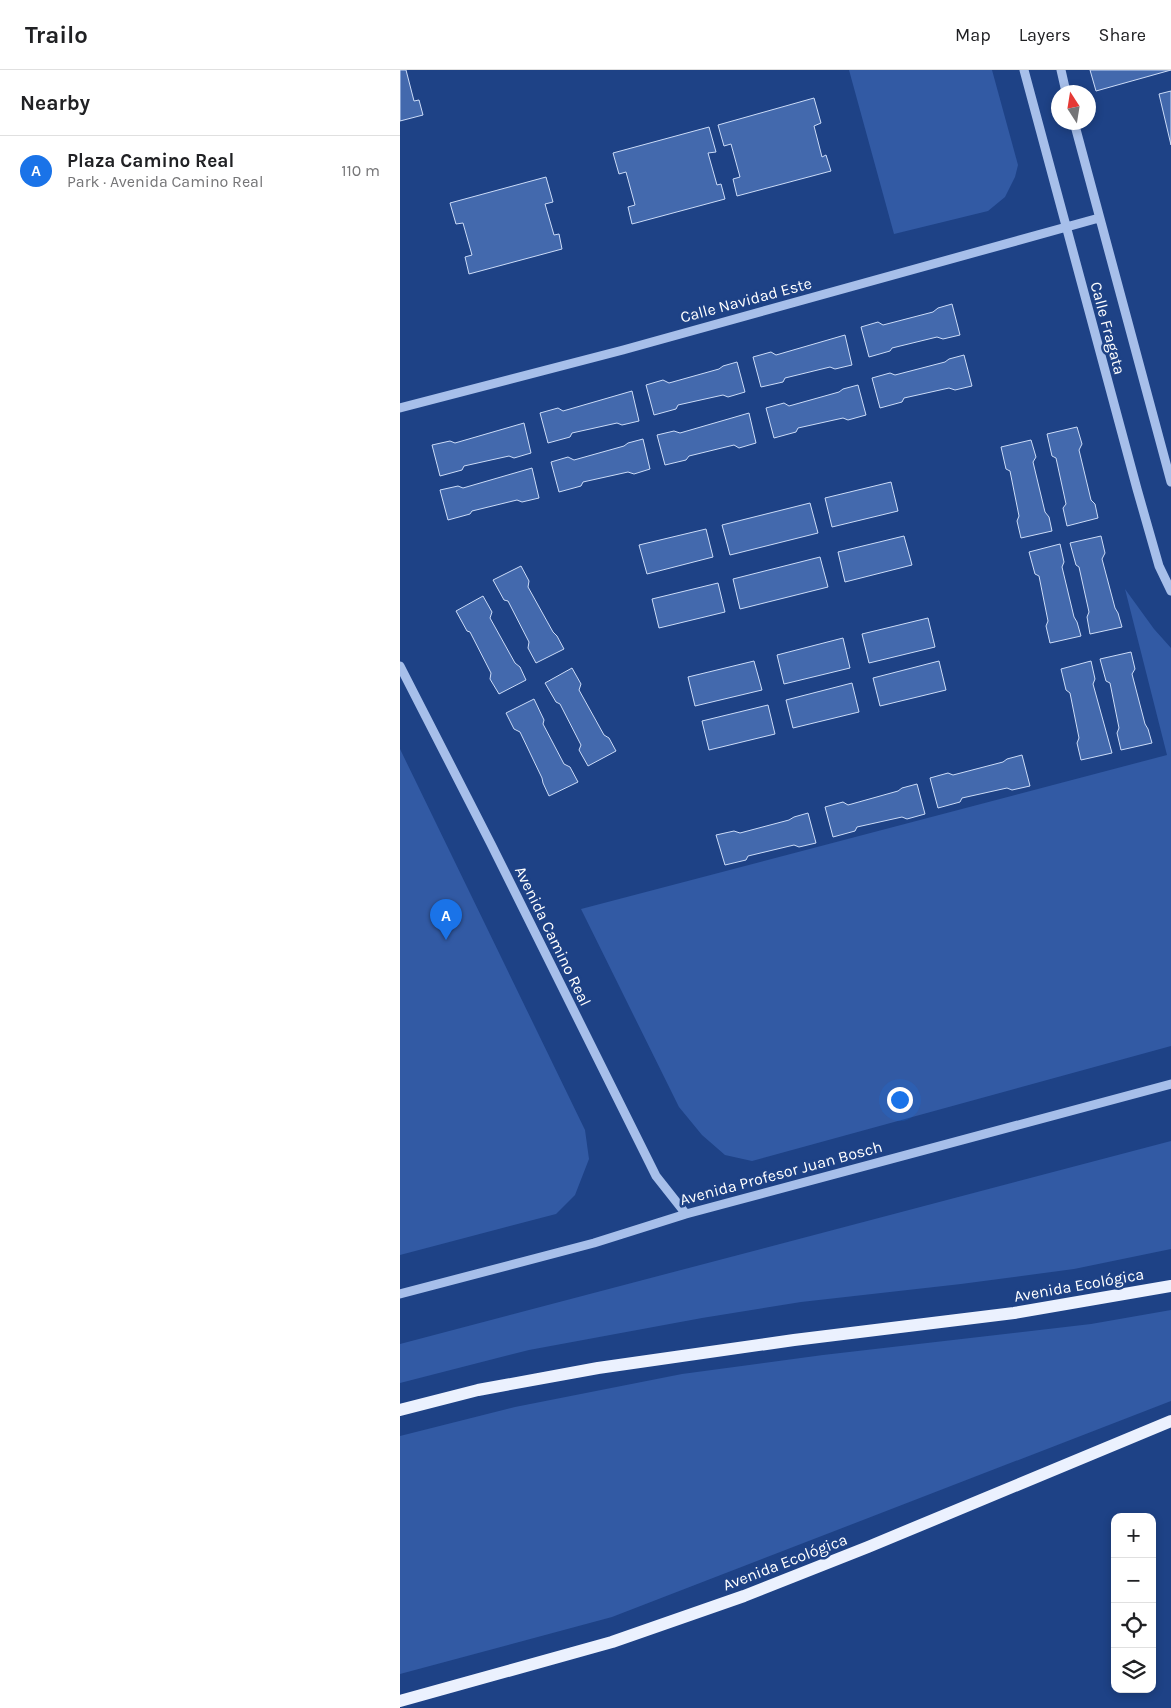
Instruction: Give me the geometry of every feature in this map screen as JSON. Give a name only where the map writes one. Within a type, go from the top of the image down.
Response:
[{"type":"main road","name":"Avenida Ecológica","points":[[400,1410],[478,1390],[598,1368],[794,1340],[1014,1313],[1171,1286]]},
{"type":"main road","name":"Avenida Ecológica","points":[[400,1701],[612,1642],[744,1596],[1171,1422]]},
{"type":"street","name":"Calle Fragata","points":[[1024,70],[1149,532],[1159,566],[1171,591]]},
{"type":"street","points":[[1060,70],[1064,85]]},
{"type":"street","name":"Calle Fragata","points":[[1076,130],[1171,482]]},
{"type":"street","name":"Calle Navidad Este","points":[[400,408],[623,350],[1099,218]]},
{"type":"street","name":"Avenida Camino Real","points":[[400,666],[656,1176],[686,1214]]},
{"type":"street","name":"Avenida Profesor Juan Bosch","points":[[400,1294],[594,1243],[686,1214],[1171,1084]]},
{"type":"shaded area","points":[[849,70],[992,70],[1018,165],[1015,177],[1005,197],[988,211],[894,234]]},
{"type":"shaded area","points":[[1125,589],[1154,629],[1171,648],[1171,1046],[752,1161],[725,1155],[702,1135],[679,1107],[581,909],[1167,755]]},
{"type":"shaded area","points":[[400,749],[585,1130],[589,1159],[575,1195],[556,1214],[400,1255]]},
{"type":"shaded area","points":[[1171,1141],[1171,1249],[1074,1269],[801,1302],[702,1318],[529,1350],[400,1383],[400,1344]]},
{"type":"shaded area","points":[[1171,1310],[1171,1401],[612,1617],[400,1674],[400,1436],[515,1407],[682,1374],[823,1355],[1091,1324]]},
{"type":"building","points":[[400,70],[406,70],[414,101],[419,100],[423,115],[400,121]]},
{"type":"building","points":[[1090,70],[1171,70],[1096,91],[1096,85],[1094,85]]},
{"type":"building","points":[[1171,91],[1171,145],[1159,94]]},
{"type":"building","points":[[814,98],[821,123],[814,126],[822,157],[826,155],[831,171],[737,196],[733,179],[740,177],[731,144],[724,146],[718,125]]},
{"type":"building","points":[[709,127],[716,152],[708,153],[717,185],[721,184],[725,199],[632,224],[628,207],[635,205],[626,172],[619,174],[613,153]]},
{"type":"building","points":[[546,177],[553,202],[545,204],[554,235],[559,234],[562,249],[469,274],[465,257],[472,255],[463,223],[456,224],[450,203]]},
{"type":"building","points":[[952,304],[960,335],[943,339],[937,337],[892,348],[890,351],[869,357],[861,327],[878,322],[883,325],[933,312],[938,308]]},
{"type":"building","points":[[845,335],[852,365],[835,369],[830,367],[785,378],[783,382],[761,387],[753,357],[771,352],[776,355]]},
{"type":"building","points":[[964,355],[972,386],[955,390],[949,388],[904,398],[902,402],[880,408],[872,378],[890,373],[895,375]]},
{"type":"building","points":[[737,362],[745,392],[728,397],[723,395],[678,405],[676,409],[654,415],[646,385],[663,380],[669,383]]},
{"type":"building","points":[[858,385],[866,415],[848,420],[843,418],[798,428],[796,432],[774,438],[766,408],[784,403],[789,406]]},
{"type":"building","points":[[632,391],[639,421],[622,425],[617,423],[572,433],[570,437],[548,443],[540,413],[558,408],[563,411]]},
{"type":"building","points":[[749,413],[756,443],[739,448],[734,445],[689,456],[686,460],[665,465],[657,435],[674,431],[680,433]]},
{"type":"building","points":[[524,423],[531,453],[514,458],[509,456],[464,466],[462,470],[440,476],[432,445],[450,441],[455,443]]},
{"type":"building","points":[[1077,427],[1082,444],[1079,450],[1091,500],[1095,504],[1098,518],[1067,526],[1063,508],[1066,504],[1056,458],[1052,456],[1047,434]]},
{"type":"building","points":[[643,439],[650,469],[634,474],[628,472],[583,482],[581,486],[559,492],[551,462],[568,457],[574,460]]},
{"type":"building","points":[[1031,440],[1036,457],[1033,462],[1045,512],[1049,517],[1052,531],[1021,538],[1017,521],[1019,516],[1010,471],[1006,469],[1001,447]]},
{"type":"building","points":[[532,468],[539,498],[522,502],[517,500],[472,511],[470,514],[448,520],[440,490],[458,486],[463,488]]},
{"type":"building","points":[[891,482],[898,511],[832,527],[825,498]]},
{"type":"building","points":[[810,503],[818,533],[730,555],[722,525]]},
{"type":"building","points":[[706,529],[713,557],[647,574],[639,545]]},
{"type":"building","points":[[904,536],[912,565],[845,582],[838,552]]},
{"type":"building","points":[[1101,536],[1105,553],[1102,559],[1122,627],[1090,634],[1087,617],[1089,612],[1079,567],[1076,565],[1070,543]]},
{"type":"building","points":[[1060,544],[1064,562],[1062,567],[1074,617],[1081,636],[1050,643],[1046,626],[1048,621],[1039,576],[1035,574],[1029,552]]},
{"type":"building","points":[[820,557],[828,587],[740,609],[733,579]]},
{"type":"building","points":[[521,566],[529,581],[528,587],[564,649],[536,663],[528,648],[529,642],[508,601],[504,600],[493,580]]},
{"type":"building","points":[[718,583],[725,612],[659,628],[652,599]]},
{"type":"building","points":[[483,596],[492,612],[490,618],[526,680],[499,694],[490,679],[491,673],[470,632],[467,631],[456,611]]},
{"type":"building","points":[[928,618],[935,647],[869,663],[862,634]]},
{"type":"building","points":[[843,638],[850,668],[784,684],[777,655]]},
{"type":"building","points":[[1131,652],[1135,669],[1132,674],[1152,743],[1121,750],[1117,733],[1119,728],[1110,683],[1106,681],[1100,659]]},
{"type":"building","points":[[754,661],[762,690],[695,706],[688,677]]},
{"type":"building","points":[[939,661],[946,690],[880,706],[873,678]]},
{"type":"building","points":[[1091,661],[1095,679],[1093,684],[1112,753],[1081,760],[1077,743],[1079,738],[1070,693],[1066,690],[1061,669]]},
{"type":"building","points":[[572,668],[581,684],[579,690],[604,735],[609,738],[616,751],[588,766],[579,750],[581,745],[560,704],[556,702],[545,683]]},
{"type":"building","points":[[852,683],[859,712],[793,728],[786,700]]},
{"type":"building","points":[[534,699],[544,720],[543,724],[564,764],[570,767],[578,782],[549,796],[520,732],[514,729],[506,713]]},
{"type":"building","points":[[768,705],[775,734],[709,750],[702,721]]},
{"type":"building","points":[[1022,755],[1030,786],[1012,790],[1007,788],[962,798],[960,802],[938,808],[930,778],[948,773],[953,775]]},
{"type":"building","points":[[917,784],[925,814],[907,819],[902,817],[857,827],[855,831],[833,837],[825,807],[843,802],[848,805]]},
{"type":"building","points":[[808,813],[816,843],[799,847],[794,845],[748,856],[746,860],[725,865],[716,835],[734,831],[740,833]]},
{"type":"place","name":"Plaza Camino Real","points":[[446,940]]}]
